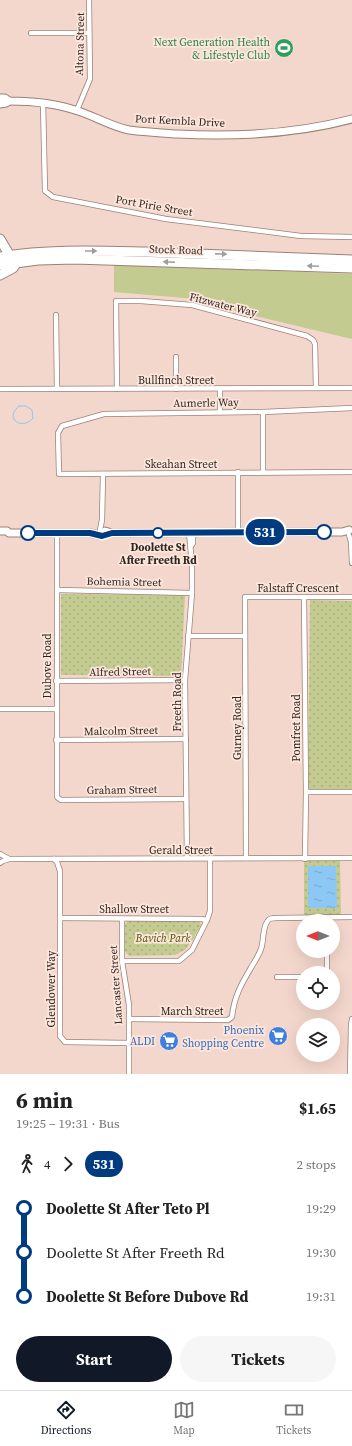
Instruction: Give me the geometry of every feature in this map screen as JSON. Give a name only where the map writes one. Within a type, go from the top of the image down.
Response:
[{"type":"highway","points":[[0,239],[10,256]]},
{"type":"highway","name":"Stock Road","points":[[0,257],[56,252],[96,251],[227,254],[352,260]]},
{"type":"highway","name":"Stock Road","points":[[0,265],[51,259],[75,259],[352,268]]},
{"type":"highway","points":[[0,275],[13,268],[17,262]]},
{"type":"street","name":"Altona Street","points":[[78,110],[90,79],[89,0]]},
{"type":"street","points":[[31,33],[89,33]]},
{"type":"street","name":"Port Kembla Drive","points":[[0,98],[43,102],[78,110],[128,129],[204,135],[285,131],[352,119]]},
{"type":"street","name":"Port Kembla Drive","points":[[0,104],[6,103],[9,100]]},
{"type":"street","name":"Port Pirie Street","points":[[43,102],[45,191],[53,197],[166,219],[301,236],[352,237]]},
{"type":"street","name":"Fitzwater Way","points":[[117,389],[116,301],[141,301],[192,305],[307,336],[313,340],[315,344],[316,388]]},
{"type":"street","points":[[56,315],[57,388]]},
{"type":"street","points":[[176,357],[176,389]]},
{"type":"street","points":[[220,388],[220,412]]},
{"type":"street","name":"Bullfinch Street","points":[[0,389],[352,388]]},
{"type":"street","name":"Aumerle Way","points":[[62,426],[104,414],[262,412],[352,408]]},
{"type":"street","points":[[262,412],[264,472]]},
{"type":"street","name":"Skeahan Street","points":[[62,426],[58,433],[59,474],[352,472]]},
{"type":"street","points":[[238,472],[238,532]]},
{"type":"street","points":[[103,474],[103,532]]},
{"type":"street","points":[[0,531],[7,531],[9,533],[238,532],[350,535],[352,563]]},
{"type":"street","points":[[0,535],[7,535],[9,533]]},
{"type":"street","name":"Dubove Road","points":[[57,533],[56,740],[57,797],[59,798]]},
{"type":"street","name":"Freeth Road","points":[[186,858],[185,680],[192,593],[191,546],[193,543],[191,533]]},
{"type":"street","name":"Bohemia Street","points":[[57,590],[192,593]]},
{"type":"street","name":"Falstaff Crescent","points":[[245,597],[352,597]]},
{"type":"street","name":"Gurney Road","points":[[245,597],[246,858]]},
{"type":"street","name":"Pomfret Road","points":[[304,597],[306,792],[305,858]]},
{"type":"street","points":[[188,636],[245,636]]},
{"type":"street","name":"Alfred Street","points":[[56,682],[185,680]]},
{"type":"street","points":[[0,709],[56,710]]},
{"type":"street","name":"Malcolm Street","points":[[56,740],[186,739]]},
{"type":"street","points":[[306,792],[352,792]]},
{"type":"street","name":"Graham Street","points":[[59,798],[61,800],[186,799]]},
{"type":"street","name":"Gerald Street","points":[[0,854],[9,859]]},
{"type":"street","name":"Gerald Street","points":[[0,863],[9,859],[352,858]]},
{"type":"street","name":"Glendower Way","points":[[54,859],[60,870],[60,1036],[65,1042],[129,1043]]},
{"type":"street","points":[[60,870],[64,861],[69,859]]},
{"type":"street","points":[[122,960],[179,961],[192,950],[210,911],[210,859]]},
{"type":"street","name":"March Street","points":[[340,918],[352,917]]},
{"type":"street","name":"Shallow Street","points":[[60,918],[179,918],[207,920]]},
{"type":"street","name":"March Street","points":[[129,1019],[228,1020],[232,1017],[237,992],[260,952],[263,944],[265,926],[268,920],[271,918],[296,918]]},
{"type":"street","name":"Lancaster Street","points":[[122,919],[122,960],[129,1005],[129,1074]]},
{"type":"street","points":[[277,977],[296,977]]},
{"type":"street","points":[[350,1074],[352,1019]]},
{"type":"green space","points":[[114,264],[352,274],[352,339],[247,314],[196,299],[114,292]]},
{"type":"green space","points":[[61,594],[185,595],[181,676],[61,675]]},
{"type":"green space","points":[[310,600],[352,601],[352,791],[308,791]]},
{"type":"green space","points":[[304,860],[340,860],[341,916],[340,914],[304,914]]},
{"type":"green space","name":"Bavich Park","points":[[128,921],[195,921],[200,922],[201,925],[185,950],[175,955],[129,956],[125,951],[125,924]]},
{"type":"water","points":[[308,866],[336,866],[337,908],[308,908]]},
{"type":"waterway","points":[[19,406],[26,406],[32,410],[33,418],[29,422],[20,423],[16,422],[14,419],[13,415],[19,406]]},
{"type":"bus line","name":"531","points":[[28,533],[90,533],[102,536],[112,533],[324,532]]},
{"type":"place","name":"Next Generation Health & Lifestyle Club","points":[[284,48]]},
{"type":"place","name":"Doolette St After Freeth Rd","points":[[158,533]]},
{"type":"place","name":"Phoenix Shopping Centre","points":[[278,1036]]},
{"type":"place","name":"ALDI","points":[[169,1041]]}]
